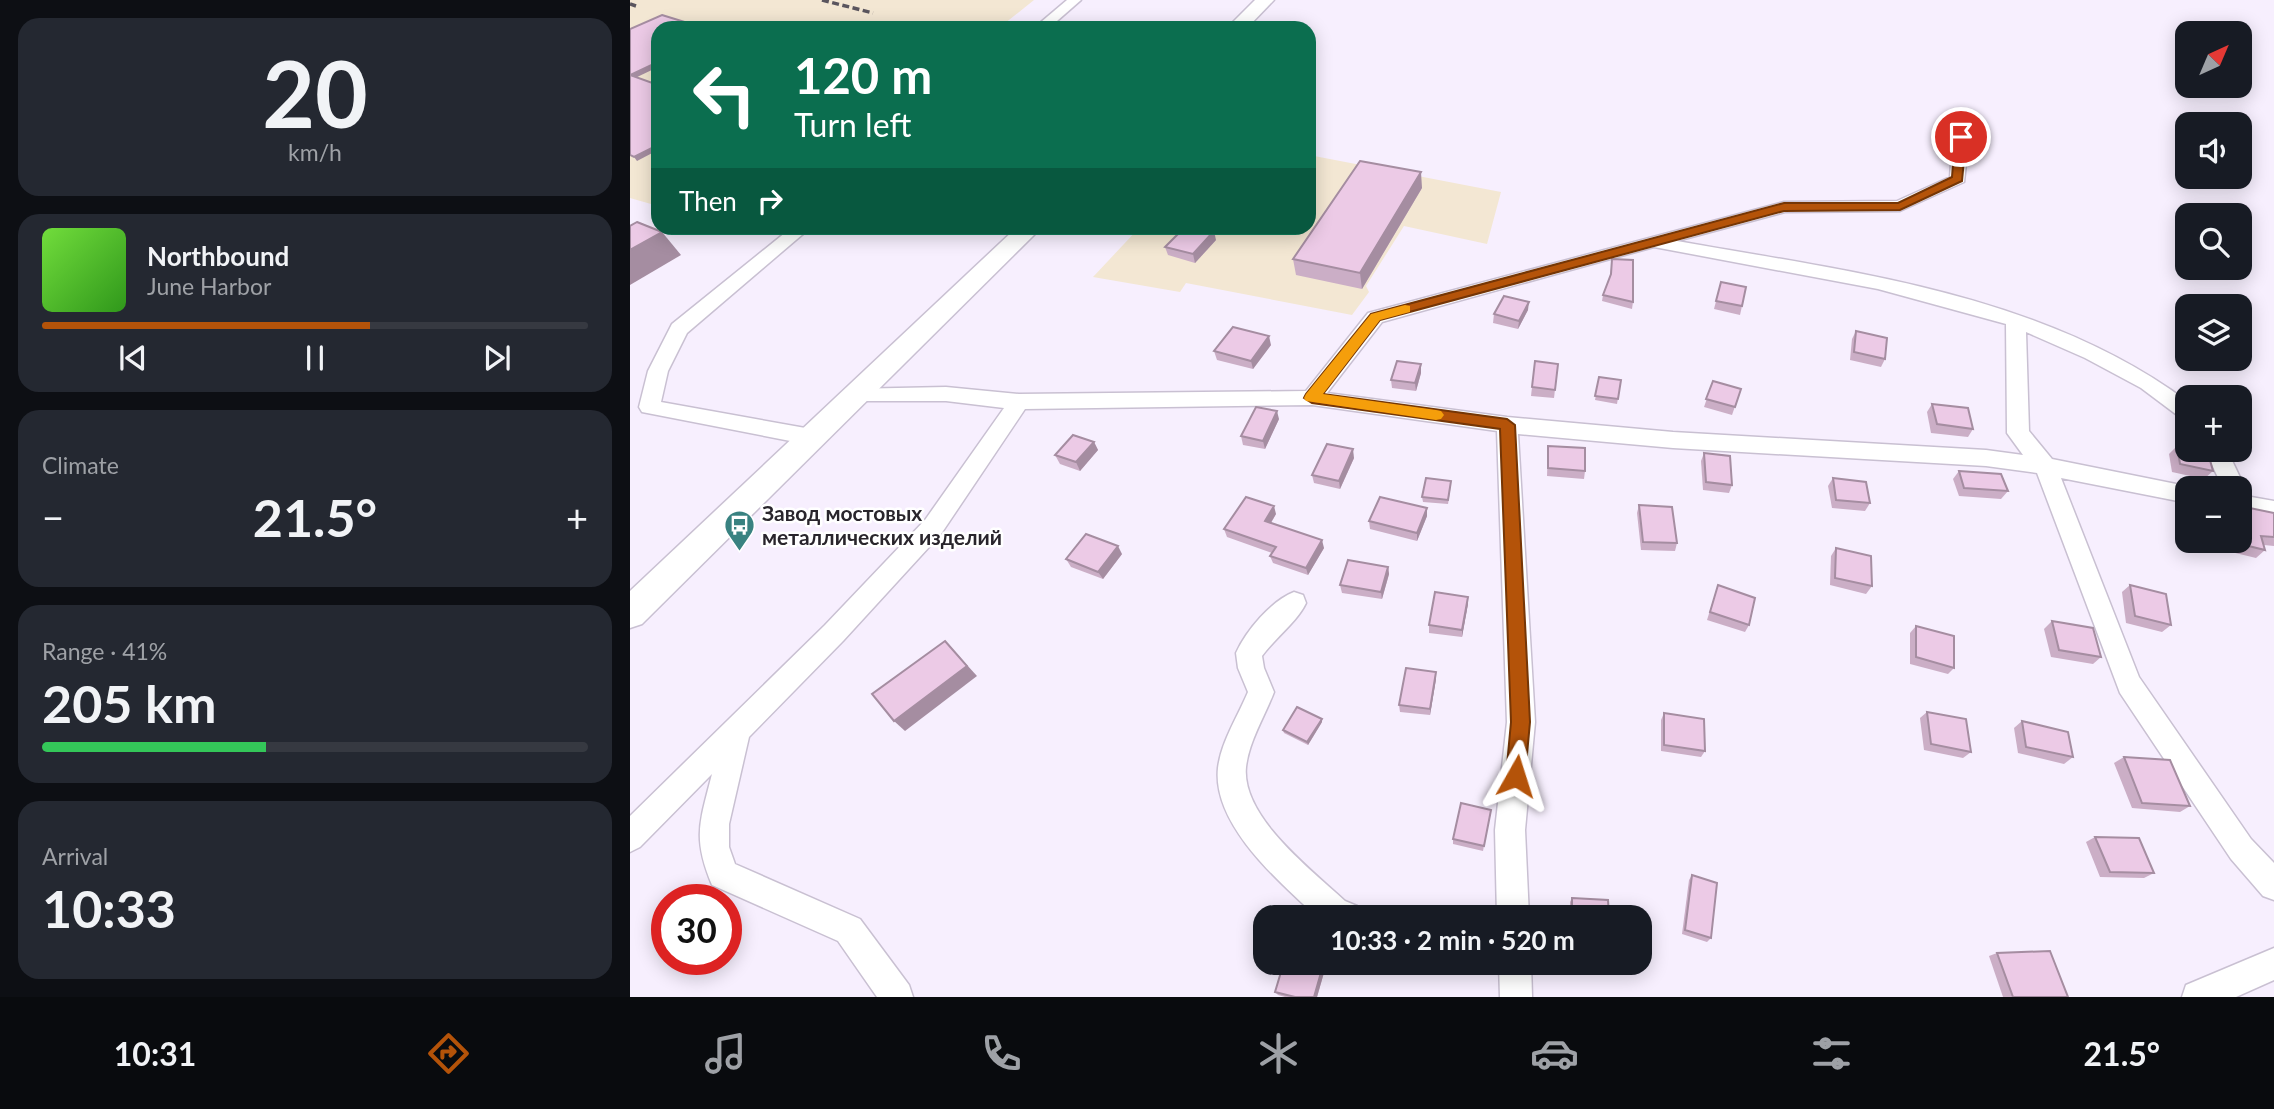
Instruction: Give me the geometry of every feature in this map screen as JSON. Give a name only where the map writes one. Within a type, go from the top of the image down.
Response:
[{"type":"main road","points":[[1243,21],[1265,0]]},
{"type":"main road","points":[[630,612],[1022,235]]},
{"type":"street","points":[[1049,21],[1074,0]]},
{"type":"street","points":[[1312,398],[1375,317],[1784,207],[1900,206],[1958,179],[1961,137]]},
{"type":"street","points":[[793,235],[679,329],[639,406],[811,437]]},
{"type":"street","points":[[1654,243],[1878,283],[2016,320],[2092,352],[2148,383],[2175,403]]},
{"type":"street","points":[[2016,320],[2018,433],[2045,466],[2129,684],[2242,849],[2273,884]]},
{"type":"street","points":[[856,394],[946,394],[1020,402],[1312,398],[1507,425],[1673,440],[1986,458],[2045,466],[2175,491]]},
{"type":"street","points":[[630,838],[834,633],[933,527],[1020,402]]},
{"type":"street","points":[[1507,425],[1521,722],[1510,830],[1513,905]]},
{"type":"street","points":[[2252,506],[2274,510]]},
{"type":"street","points":[[1294,603],[1268,628],[1249,653],[1251,668],[1261,692],[1231,768],[1235,799],[1263,841],[1327,905]]},
{"type":"street","points":[[737,730],[713,824],[714,847],[723,874],[849,930],[897,997]]},
{"type":"street","points":[[2198,997],[2274,964]]},
{"type":"street","points":[[1515,975],[1516,997]]},
{"type":"shaded area","points":[[630,0],[1034,0],[1008,21],[651,21],[651,204],[630,198]]},
{"type":"shaded area","points":[[1316,156],[1501,192],[1487,244],[1404,226],[1366,286],[1369,292],[1352,315],[1186,283],[1180,292],[1093,277],[1132,235],[1316,235]]},
{"type":"building","points":[[662,15],[681,21],[651,21],[651,65],[630,75],[630,29]]},
{"type":"building","points":[[630,75],[651,82],[651,148],[634,157],[630,155]]},
{"type":"building","points":[[1360,161],[1421,172],[1360,273],[1293,259],[1309,235],[1316,235],[1316,225]]},
{"type":"building","points":[[637,222],[651,228],[651,235],[657,235],[630,250],[630,226]]},
{"type":"building","points":[[1177,235],[1210,235],[1193,254],[1165,247]]},
{"type":"building","points":[[1612,259],[1633,260],[1633,302],[1603,295],[1611,274]]},
{"type":"building","points":[[1721,282],[1746,287],[1742,306],[1716,301]]},
{"type":"building","points":[[1504,296],[1529,302],[1519,321],[1494,314]]},
{"type":"building","points":[[1233,327],[1269,336],[1251,361],[1214,351]]},
{"type":"building","points":[[1856,331],[1887,338],[1885,359],[1854,352]]},
{"type":"building","points":[[1397,361],[1421,364],[1415,383],[1391,380]]},
{"type":"building","points":[[1535,361],[1558,364],[1555,390],[1532,387]]},
{"type":"building","points":[[1599,377],[1621,380],[1618,399],[1595,396]]},
{"type":"building","points":[[1713,381],[1741,389],[1735,407],[1706,399]]},
{"type":"building","points":[[1932,404],[1968,408],[1973,429],[1937,424]]},
{"type":"building","points":[[1256,407],[1277,411],[1263,441],[1241,436]]},
{"type":"building","points":[[1073,435],[1094,442],[1076,462],[1055,455]]},
{"type":"building","points":[[1327,444],[1353,449],[1339,481],[1312,475]]},
{"type":"building","points":[[1548,446],[1585,448],[1585,471],[1548,468]]},
{"type":"building","points":[[1704,453],[1730,456],[1732,485],[1706,482]]},
{"type":"building","points":[[2210,462],[2213,471],[2180,464]]},
{"type":"building","points":[[1959,471],[2001,474],[2008,491],[1964,488]]},
{"type":"building","points":[[1426,478],[1451,481],[1448,500],[1422,497]]},
{"type":"building","points":[[1833,478],[1866,482],[1870,503],[1836,500]]},
{"type":"building","points":[[1246,497],[1274,506],[1265,521],[1322,540],[1306,568],[1270,556],[1276,547],[1224,529]]},
{"type":"building","points":[[1380,497],[1427,508],[1417,533],[1369,521]]},
{"type":"building","points":[[1639,505],[1672,507],[1677,543],[1643,542]]},
{"type":"building","points":[[2252,508],[2274,513],[2274,537],[2261,536],[2265,550],[2252,547]]},
{"type":"building","points":[[1086,534],[1118,546],[1098,572],[1066,559]]},
{"type":"building","points":[[1836,548],[1871,556],[1872,586],[1835,578]]},
{"type":"building","points":[[1348,560],[1388,567],[1381,592],[1340,585]]},
{"type":"building","points":[[1718,585],[1755,598],[1749,625],[1710,612]]},
{"type":"building","points":[[2130,585],[2166,594],[2171,625],[2135,616]]},
{"type":"building","points":[[1435,592],[1468,597],[1462,630],[1429,625]]},
{"type":"building","points":[[2052,621],[2093,628],[2101,657],[2059,650]]},
{"type":"building","points":[[1916,626],[1954,636],[1954,668],[1916,657]]},
{"type":"building","points":[[945,641],[967,666],[894,721],[872,694]]},
{"type":"building","points":[[1406,668],[1436,672],[1430,709],[1399,705]]},
{"type":"building","points":[[1297,707],[1322,719],[1307,742],[1283,730]]},
{"type":"building","points":[[1927,712],[1966,719],[1971,752],[1931,744]]},
{"type":"building","points":[[1664,713],[1704,719],[1705,751],[1664,745]]},
{"type":"building","points":[[2022,721],[2068,732],[2073,757],[2026,747]]},
{"type":"building","points":[[2124,757],[2170,760],[2190,806],[2142,803]]},
{"type":"building","points":[[1461,803],[1491,810],[1484,846],[1453,839]]},
{"type":"building","points":[[2095,837],[2139,838],[2154,873],[2110,872]]},
{"type":"building","points":[[1692,875],[1717,883],[1711,938],[1685,930]]},
{"type":"building","points":[[1572,898],[1608,900],[1608,905],[1572,905]]},
{"type":"building","points":[[2050,951],[2068,997],[2013,997],[1997,953]]},
{"type":"building","points":[[1280,975],[1320,975],[1314,997],[1295,997],[1275,992]]},
{"type":"railway","points":[[822,0],[873,13]]},
{"type":"railway","points":[[630,4],[636,6]]},
{"type":"slow traffic","points":[[1405,309],[1375,317],[1312,398],[1436,415]]},
{"type":"place","name":"Завод мостовых металлических изделий","points":[[739,553]]},
{"type":"route","points":[[1516,776],[1521,722],[1507,425],[1312,398],[1375,317],[1784,207],[1900,206],[1958,179],[1961,137]]}]
